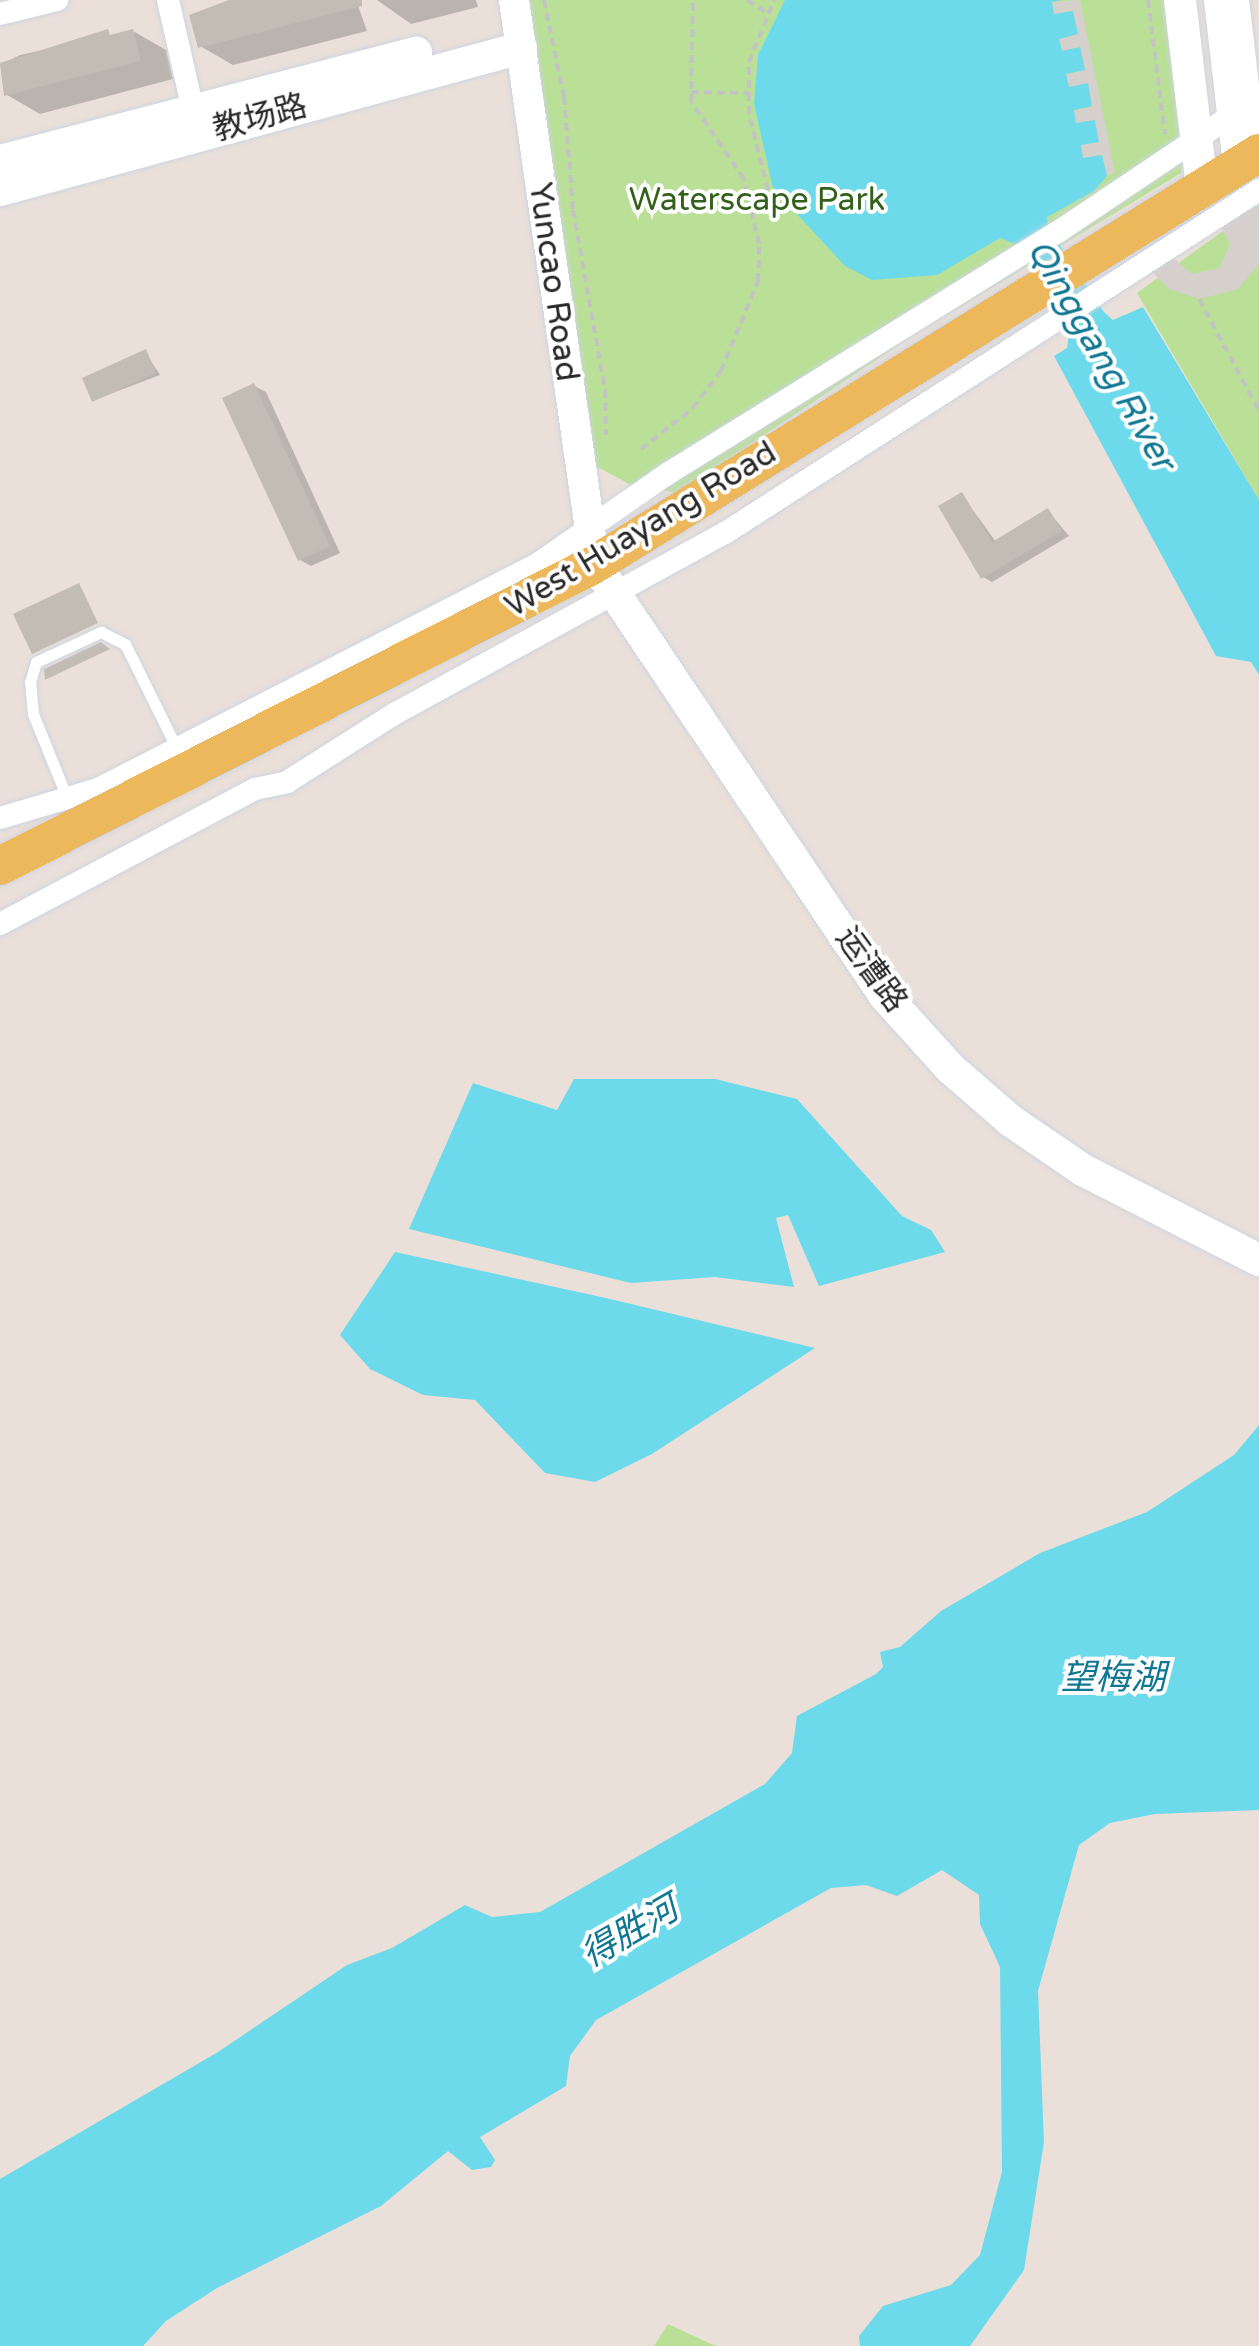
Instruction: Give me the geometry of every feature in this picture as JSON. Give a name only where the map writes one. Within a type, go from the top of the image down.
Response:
[{"type":"main road","points":[[1180,0],[1202,187]]},
{"type":"main road","points":[[1220,0],[1248,104],[1253,166]]},
{"type":"main road","name":"教场路","points":[[0,190],[195,123],[517,25]]},
{"type":"main road","name":"教场路","points":[[0,161],[195,123]]},
{"type":"main road","name":"West Huayang Road","points":[[0,866],[73,812],[184,761],[591,546],[1035,289],[1087,278],[1202,187],[1253,166]]},
{"type":"main road","name":"运漕路","points":[[591,546],[885,996],[950,1068],[1010,1121],[1084,1170],[1259,1260]]},
{"type":"street","points":[[0,14],[57,0]]},
{"type":"street","points":[[168,0],[195,123]]},
{"type":"street","points":[[0,924],[254,789],[287,782],[394,714],[725,533],[1035,289],[1058,232],[1196,135],[1248,104],[1238,0]]},
{"type":"street","name":"Yuncao Road","points":[[517,25],[591,546]]},
{"type":"street","points":[[1087,278],[1253,166]]},
{"type":"street","points":[[0,818],[73,812]]},
{"type":"lane","points":[[73,812],[33,714],[30,682],[36,662],[101,632],[125,644],[184,761]]},
{"type":"path","points":[[544,0],[564,97],[606,435]]},
{"type":"path","points":[[641,449],[694,408],[742,326],[758,280],[759,244],[744,179],[708,133],[691,92],[693,0]]},
{"type":"path","points":[[746,0],[767,13]]},
{"type":"path","points":[[748,198],[768,190],[755,152],[749,62],[774,0]]},
{"type":"path","points":[[691,92],[749,92]]},
{"type":"path","points":[[1198,299],[1259,411]]},
{"type":"green space","name":"Waterscape Park","points":[[524,0],[1169,0],[1185,138],[1181,173],[913,335],[678,493],[631,485],[596,466]]},
{"type":"green space","points":[[1259,205],[1259,500],[1137,293]]},
{"type":"green space","points":[[668,2324],[709,2343],[717,2346],[654,2346]]},
{"type":"shaded area","points":[[1080,0],[1115,172],[1107,176],[1102,156],[1083,159],[1081,145],[1095,120],[1076,124],[1074,110],[1092,107],[1069,87],[1066,74],[1085,70],[1080,47],[1062,51],[1059,38],[1077,34],[1072,11],[1054,15],[1052,2]]},
{"type":"shaded area","points":[[1253,199],[1259,211],[1259,264],[1238,289],[1199,299],[1169,289],[1152,272],[1148,264],[1173,258],[1192,274],[1220,268],[1230,244],[1219,223]]},
{"type":"water","name":"Qinggang River","points":[[785,0],[1061,0],[1052,2],[1054,14],[1073,11],[1078,34],[1059,39],[1062,51],[1080,47],[1085,70],[1066,74],[1069,87],[1088,83],[1092,106],[1074,110],[1076,123],[1095,120],[1099,142],[1081,145],[1083,158],[1102,155],[1107,176],[1094,191],[1047,217],[1048,227],[1113,320],[1143,307],[1259,500],[1259,675],[1251,662],[1216,656],[1054,356],[1067,348],[1069,335],[1020,246],[1000,238],[937,275],[872,280],[845,266],[773,188],[754,104],[758,55]]},
{"type":"water","points":[[574,1079],[715,1079],[797,1099],[902,1216],[931,1230],[945,1252],[819,1286],[788,1215],[776,1218],[794,1287],[715,1277],[631,1283],[409,1229],[473,1083],[557,1110]]},
{"type":"water","points":[[395,1252],[815,1348],[652,1454],[595,1482],[545,1473],[475,1400],[423,1395],[370,1369],[340,1335]]},
{"type":"water","name":"望梅湖","points":[[1259,1425],[1259,1810],[1155,1814],[1110,1823],[1079,1845],[1038,1991],[1044,2142],[1024,2270],[970,2346],[860,2346],[859,2336],[883,2306],[951,2285],[980,2255],[1002,2172],[1000,1967],[980,1924],[979,1895],[942,1870],[897,1896],[866,1885],[831,1888],[596,2020],[570,2056],[566,2086],[480,2137],[495,2160],[491,2167],[472,2170],[448,2151],[381,2206],[217,2288],[166,2321],[143,2346],[0,2346],[0,2179],[218,2052],[347,1965],[392,1948],[465,1905],[492,1917],[540,1912],[765,1784],[792,1753],[797,1716],[876,1674],[883,1667],[880,1652],[900,1647],[941,1611],[1040,1553],[1147,1512],[1234,1455]]},
{"type":"building","points":[[229,0],[362,0],[362,6],[198,48],[189,15]]},
{"type":"building","points":[[108,29],[110,35],[133,29],[141,61],[4,96],[0,63]]},
{"type":"building","points":[[146,349],[156,373],[92,402],[82,378]]},
{"type":"building","points":[[254,383],[330,546],[298,561],[222,398]]},
{"type":"building","points":[[962,492],[992,542],[1048,508],[1062,531],[981,579],[938,506]]},
{"type":"building","points":[[79,583],[98,623],[32,654],[13,614]]},
{"type":"building","points":[[101,642],[110,649],[45,680],[44,669]]},
{"type":"water label","name":"得胜河","points":[[630,1932]]}]
